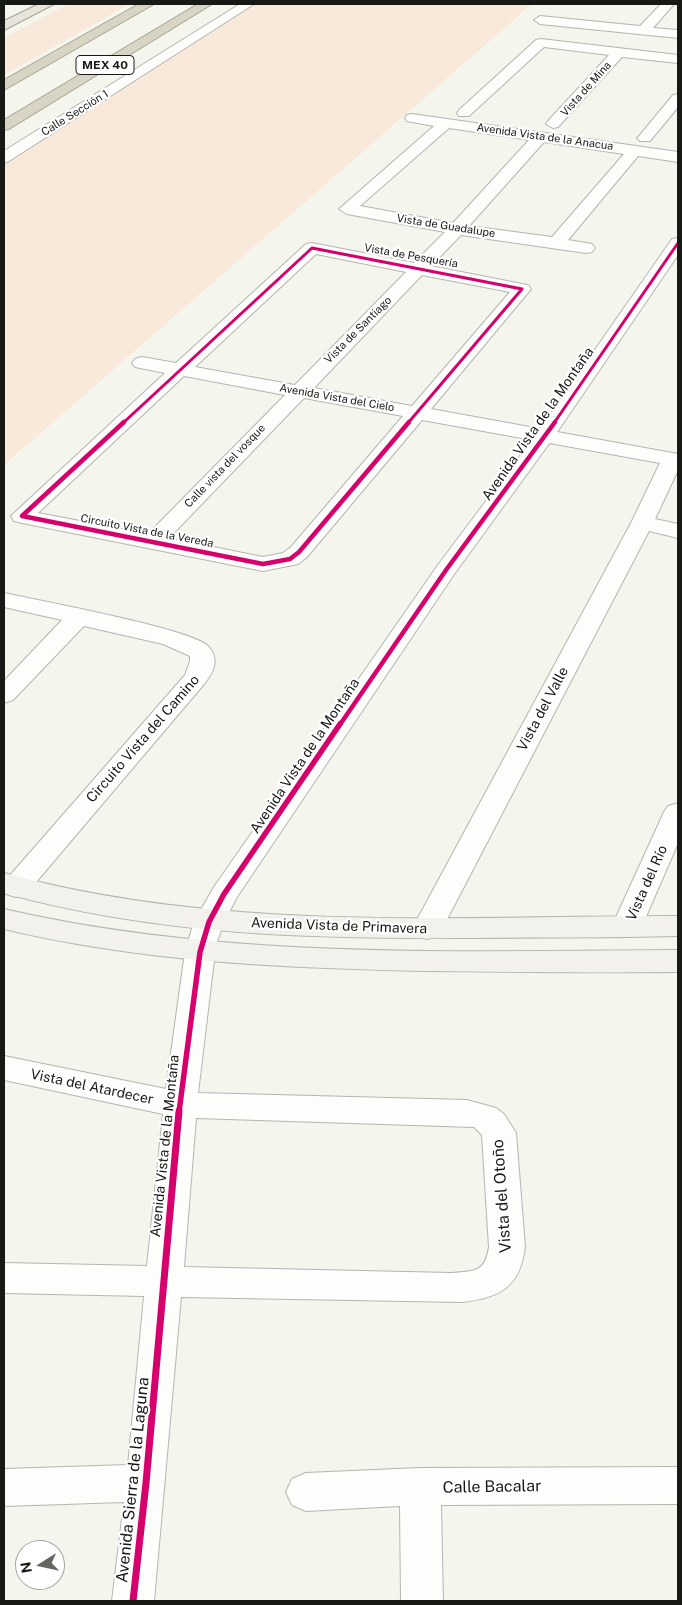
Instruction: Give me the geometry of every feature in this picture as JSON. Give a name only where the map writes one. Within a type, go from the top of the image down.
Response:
[{"type":"highway","name":"MEX 40","points":[[4,86],[148,4]]},
{"type":"highway","name":"MEX 40","points":[[4,126],[206,4]]},
{"type":"main road","points":[[4,19],[33,4]]},
{"type":"main road","points":[[4,26],[48,4]]},
{"type":"main road","name":"Avenida Vista de Primavera","points":[[10,885],[111,909],[204,937],[355,959],[678,961]]},
{"type":"main road","name":"Avenida Vista de Primavera","points":[[4,919],[83,937],[204,937],[427,929],[678,926]]},
{"type":"street","name":"Calle Sección 1","points":[[4,158],[248,4]]},
{"type":"street","points":[[644,30],[668,4]]},
{"type":"street","points":[[566,21],[578,10]]},
{"type":"street","points":[[540,20],[566,21],[678,34]]},
{"type":"street","points":[[525,40],[678,60]]},
{"type":"street","points":[[464,113],[541,43]]},
{"type":"street","name":"Vista de Mina","points":[[553,124],[618,53]]},
{"type":"street","points":[[644,138],[678,98]]},
{"type":"street","name":"Avenida Vista de la Anacua","points":[[427,109],[553,124],[678,143]]},
{"type":"street","name":"Avenida Vista de la Anacua","points":[[412,118],[678,157]]},
{"type":"street","name":"Vista de Guadalupe","points":[[446,123],[347,210],[586,248]]},
{"type":"street","name":"Vista de Santiago","points":[[297,391],[457,229],[541,136]]},
{"type":"street","points":[[556,243],[634,151]]},
{"type":"street","name":"Avenida Vista de la Montaña","points":[[157,1360],[180,1105],[204,937],[224,894],[446,570],[544,437],[678,243]]},
{"type":"street","name":"Vista de Pesquería","points":[[180,370],[312,248],[418,269],[525,284],[416,413]]},
{"type":"street","name":"Avenida Vista del Cielo","points":[[142,363],[676,460]]},
{"type":"street","points":[[4,529],[13,514],[180,370]]},
{"type":"street","name":"Calle vista del vosque","points":[[153,542],[297,391]]},
{"type":"street","name":"Circuito Vista de la Vereda","points":[[13,514],[263,564],[290,559],[300,552],[416,413]]},
{"type":"street","name":"Vista del Valle","points":[[427,929],[676,460]]},
{"type":"street","points":[[642,523],[678,531]]},
{"type":"street","name":"Circuito Vista del Camino","points":[[4,600],[184,643],[202,654],[204,667],[10,885]]},
{"type":"street","points":[[4,695],[79,617]]},
{"type":"street","name":"Vista del Río","points":[[627,926],[678,812]]},
{"type":"street","name":"Vista del Atardecer","points":[[4,1068],[180,1105]]},
{"type":"street","name":"Vista del Otoño","points":[[163,1281],[451,1288],[474,1286],[491,1281],[500,1274],[506,1262],[506,1222],[499,1133],[492,1123],[484,1117],[467,1113],[410,1110],[180,1105]]},
{"type":"street","points":[[4,1278],[163,1281]]},
{"type":"street","name":"Avenida Sierra de la Laguna","points":[[133,1601],[157,1360]]},
{"type":"street","points":[[4,1487],[146,1483]]},
{"type":"street","name":"Calle Bacalar","points":[[306,1492],[420,1488],[678,1485]]},
{"type":"street","points":[[420,1488],[422,1601]]},
{"type":"shaded area","points":[[68,4],[130,4],[4,75],[4,38]]},
{"type":"shaded area","points":[[255,4],[532,4],[4,465],[4,163]]},
{"type":"cycle path","points":[[133,1601],[146,1483],[180,1105],[200,952],[209,922],[224,894],[446,570],[544,437],[678,243]]},
{"type":"cycle path","points":[[312,248],[522,289],[299,552],[290,559],[263,564],[22,516],[312,248]]}]
